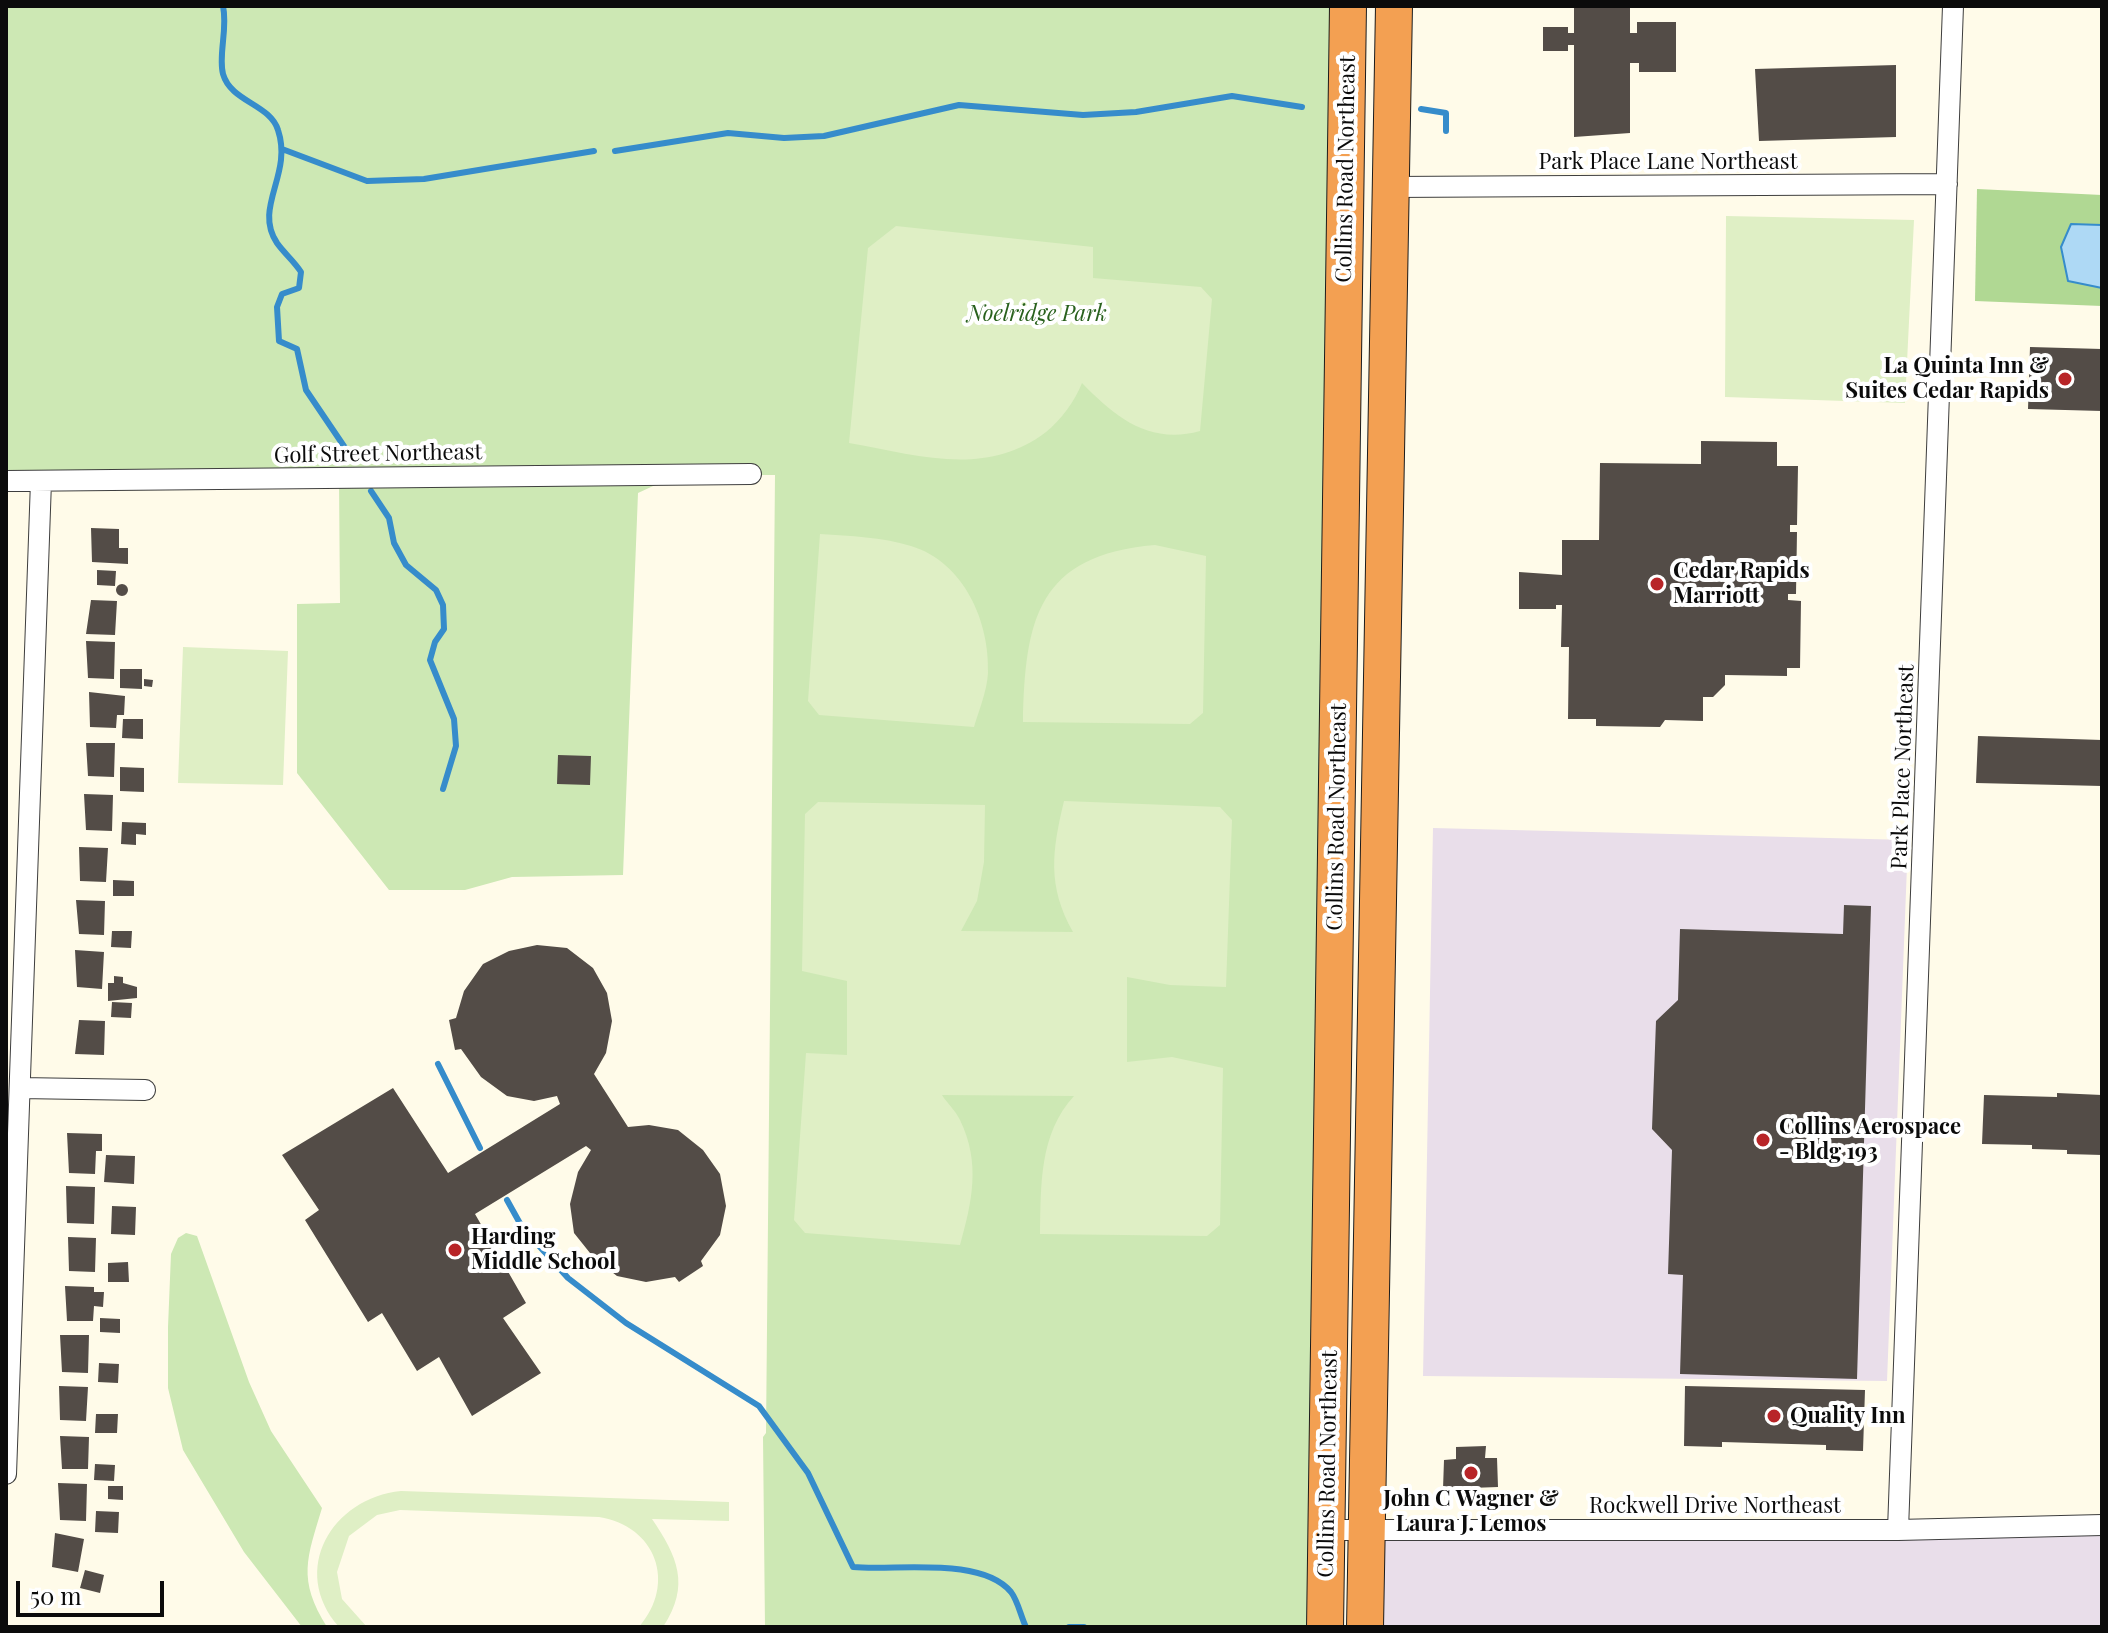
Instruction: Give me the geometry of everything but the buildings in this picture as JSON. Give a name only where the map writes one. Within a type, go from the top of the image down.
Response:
[{"type":"highway","name":"Collins Road Northeast","points":[[1325,1627],[1348,6]]},
{"type":"highway","name":"Collins Road Northeast","points":[[1367,6],[1366,167],[1390,187]]},
{"type":"highway","name":"Collins Road Northeast","points":[[1365,1627],[1394,6]]},
{"type":"street","name":"Park Place Northeast","points":[[1898,1530],[1953,6]]},
{"type":"street","name":"Park Place Lane Northeast","points":[[1390,187],[1947,184]]},
{"type":"street","name":"Golf Street Northeast","points":[[6,481],[751,474]]},
{"type":"street","points":[[6,1474],[41,481]]},
{"type":"street","points":[[20,1088],[145,1090]]},
{"type":"street","name":"Rockwell Drive Northeast","points":[[1328,1530],[1898,1530],[2102,1525]]},
{"type":"shaded area","points":[[1433,828],[1908,840],[1887,1381],[1423,1376]]},
{"type":"shaded area","points":[[2102,1525],[2102,1627],[1365,1627],[1368,1531]]},
{"type":"green space","name":"Noelridge Park","points":[[6,6],[1348,6],[1325,1627],[765,1627],[763,1437],[766,1433],[775,475],[677,475],[638,493],[623,875],[512,877],[465,890],[389,890],[297,773],[297,604],[340,603],[339,479],[6,481]]},
{"type":"green space","points":[[1977,189],[2102,195],[2102,306],[1975,301]]},
{"type":"green space","points":[[1726,216],[1914,220],[1905,403],[1725,397]]},
{"type":"green space","points":[[896,226],[1093,247],[1093,278],[1201,287],[1212,299],[1200,431],[1165,434],[1134,425],[1107,407],[1082,383],[1052,427],[1023,446],[999,455],[975,459],[925,457],[849,443],[868,248]]},
{"type":"green space","points":[[820,534],[877,539],[911,546],[946,565],[959,580],[978,615],[987,654],[986,687],[974,727],[819,715],[808,701]]},
{"type":"green space","points":[[1155,545],[1206,556],[1203,713],[1190,724],[1023,722],[1028,652],[1035,623],[1046,599],[1062,578],[1085,562],[1116,551]]},
{"type":"green space","points":[[183,647],[288,651],[283,785],[178,783]]},
{"type":"green space","points":[[1064,801],[1220,807],[1232,820],[1226,987],[1170,985],[1127,977],[1127,1062],[1172,1057],[1223,1068],[1220,1225],[1207,1236],[1040,1234],[1042,1179],[1048,1143],[1054,1127],[1074,1096],[942,1095],[960,1120],[971,1152],[971,1198],[960,1245],[805,1233],[794,1220],[806,1053],[847,1055],[847,981],[802,971],[805,814],[818,802],[985,805],[984,862],[977,901],[961,931],[1073,932],[1059,899],[1054,868]]},
{"type":"green space","points":[[186,1233],[197,1236],[249,1382],[271,1431],[322,1508],[309,1555],[308,1581],[311,1595],[327,1627],[302,1627],[244,1552],[183,1450],[168,1388],[168,1327],[171,1254],[178,1238]]},
{"type":"green space","points":[[401,1491],[729,1502],[729,1521],[652,1519],[674,1558],[677,1598],[663,1627],[639,1627],[651,1610],[657,1593],[655,1559],[647,1544],[635,1532],[619,1523],[599,1517],[400,1510],[377,1515],[349,1536],[337,1572],[342,1599],[367,1627],[339,1627],[324,1605],[318,1583],[318,1561],[325,1540],[338,1522],[355,1507],[376,1497]]},
{"type":"water","points":[[2071,224],[2102,225],[2102,288],[2068,281],[2061,247]]},
{"type":"waterway","points":[[223,6],[223,74],[234,91],[274,121],[281,146],[281,162],[269,216],[271,230],[277,243],[301,272],[299,288],[282,294],[277,307],[279,341],[297,349],[306,390],[354,461]]},
{"type":"waterway","points":[[615,151],[728,133],[784,138],[824,136],[959,105],[1083,115],[1136,112],[1232,96],[1302,107]]},
{"type":"waterway","points":[[1421,109],[1446,113],[1446,131]]},
{"type":"waterway","points":[[282,149],[367,181],[424,179],[594,151]]},
{"type":"waterway","points":[[371,491],[389,518],[394,543],[406,565],[436,590],[443,605],[444,629],[435,642],[430,660],[454,719],[456,746],[443,789]]},
{"type":"waterway","points":[[438,1064],[480,1148]]},
{"type":"waterway","points":[[507,1200],[522,1227],[568,1278],[626,1323],[759,1406],[808,1473],[853,1567],[959,1569],[980,1573],[1011,1592],[1026,1627]]},
{"type":"waterway","points":[[1069,1627],[1084,1627]]},
{"type":"place","name":"La Quinta Inn & Suites Cedar Rapids","points":[[2065,379]]},
{"type":"place","name":"Cedar Rapids Marriott","points":[[1657,584]]},
{"type":"place","name":"Collins Aerospace - Bldg 193","points":[[1763,1140]]},
{"type":"place","name":"Harding Middle School","points":[[455,1250]]},
{"type":"place","name":"Quality Inn","points":[[1774,1416]]},
{"type":"place","name":"John C Wagner & Laura J. Lemos","points":[[1471,1473]]}]
